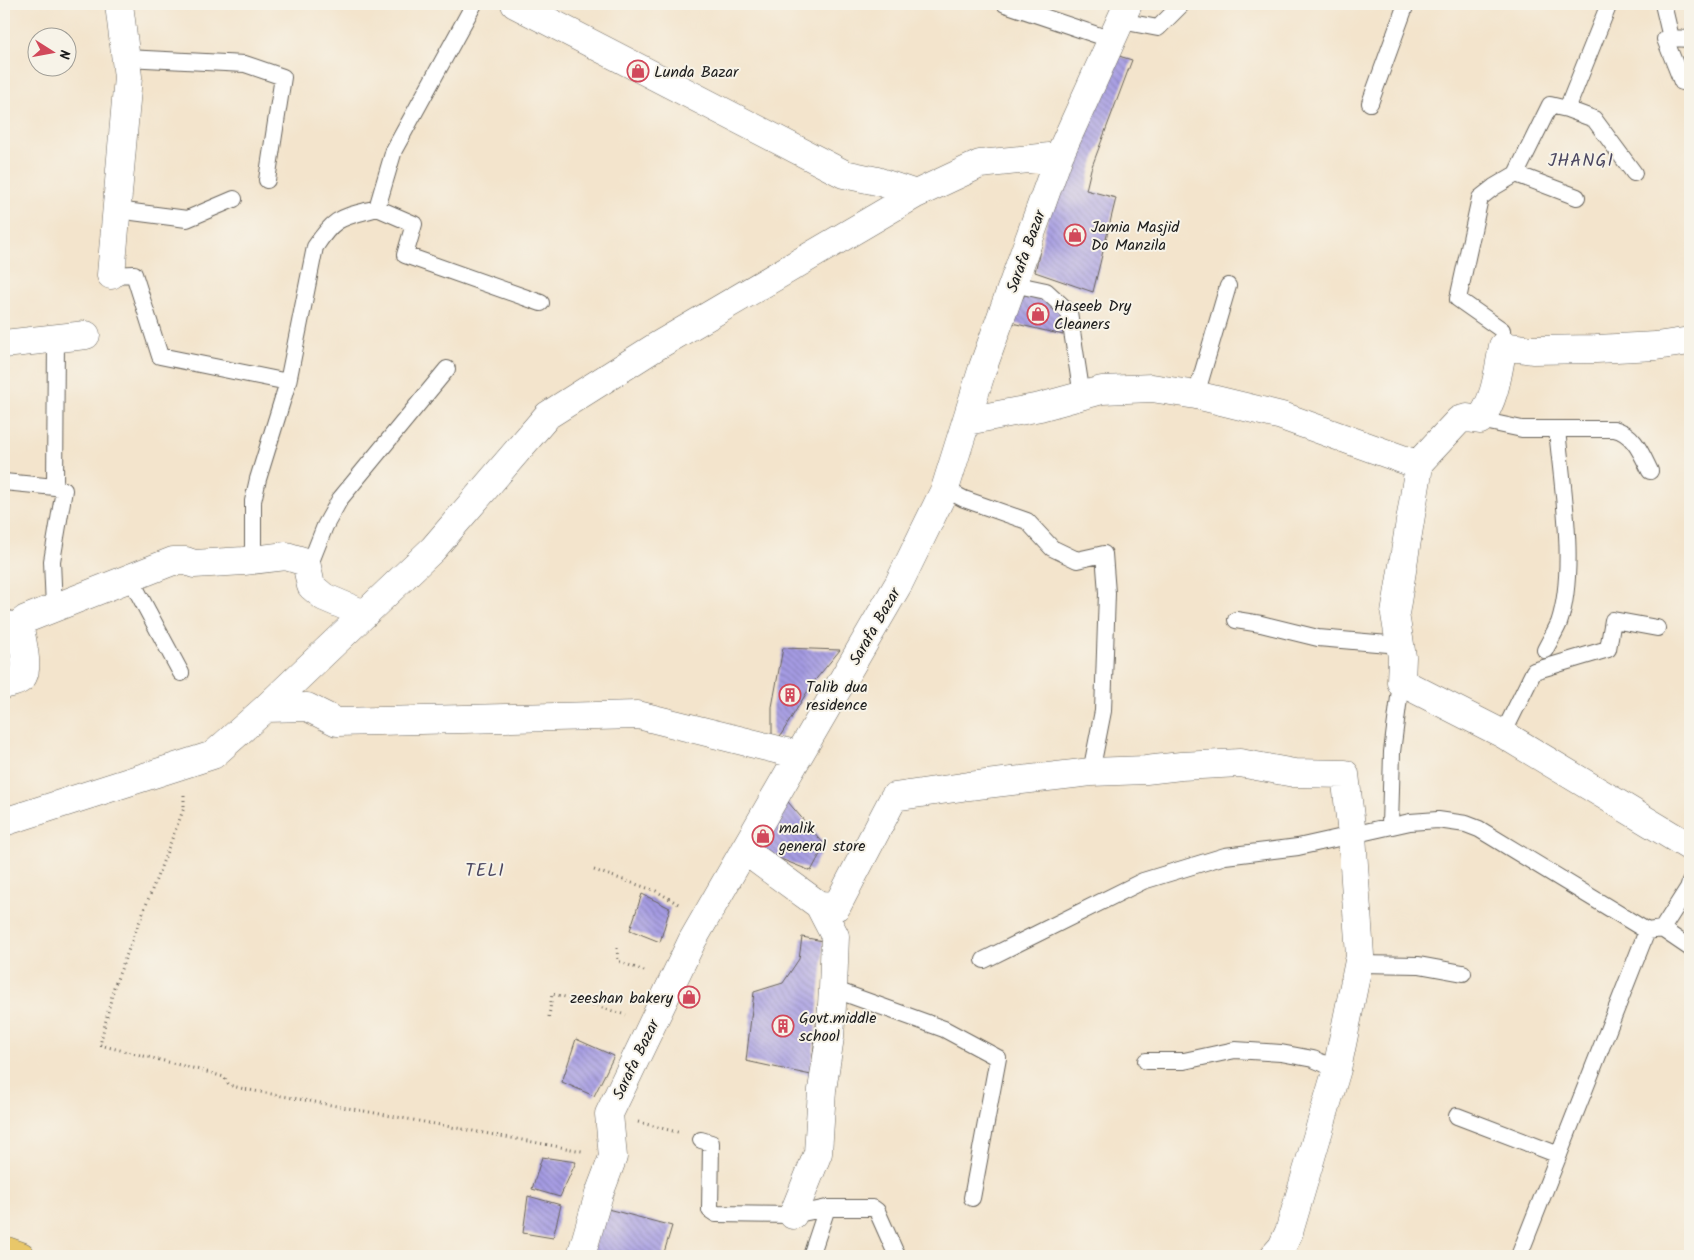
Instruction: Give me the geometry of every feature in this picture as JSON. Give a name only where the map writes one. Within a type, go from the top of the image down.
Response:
[{"type":"main road","points":[[4,1250],[21,1256]]},
{"type":"street","points":[[111,275],[128,78],[119,4]]},
{"type":"street","points":[[515,4],[844,174],[877,181],[916,194]]},
{"type":"street","name":"Sarafa Bazar","points":[[581,1256],[599,1194],[613,1157],[609,1114],[705,919],[899,584],[944,489],[983,367],[1059,156],[1120,22]]},
{"type":"street","points":[[4,822],[213,755],[266,708],[433,548],[548,415],[657,346],[916,194],[980,164],[1059,156]]},
{"type":"street","points":[[4,344],[86,335]]},
{"type":"street","points":[[1416,466],[1459,420],[1467,418],[1480,420],[1488,409],[1495,390],[1503,346],[1532,350],[1587,349],[1656,346],[1690,341]]},
{"type":"street","points":[[966,421],[1040,407],[1102,390],[1152,388],[1196,394],[1282,416],[1413,463],[1418,472],[1396,614],[1402,657],[1401,682],[1504,734],[1690,847]]},
{"type":"street","points":[[4,685],[21,680],[25,675],[26,668],[20,627],[13,620],[54,607],[173,561],[186,561],[194,564],[286,556],[306,562],[311,586],[324,597],[364,614]]},
{"type":"street","points":[[266,708],[307,707],[337,722],[638,716],[799,754]]},
{"type":"street","points":[[819,906],[837,906],[894,797],[1091,772],[1146,770],[1181,766],[1240,764],[1294,773],[1345,774],[1352,835],[1359,964],[1337,1069],[1289,1232],[1282,1247],[1274,1256]]},
{"type":"street","points":[[744,850],[819,906],[834,936],[830,1037],[822,1090],[818,1153],[793,1215]]},
{"type":"lane","points":[[377,208],[394,150],[474,4]]},
{"type":"lane","points":[[1005,4],[1158,28],[1182,4]]},
{"type":"lane","points":[[1370,103],[1406,4]]},
{"type":"lane","points":[[1567,109],[1610,4]]},
{"type":"lane","points":[[1663,4],[1671,38]]},
{"type":"lane","points":[[1682,82],[1665,40],[1671,38],[1690,39]]},
{"type":"lane","points":[[126,58],[245,64],[282,77],[267,180]]},
{"type":"lane","points":[[1503,346],[1502,330],[1458,299],[1480,198],[1516,174],[1550,105],[1594,119],[1634,173]]},
{"type":"lane","points":[[1516,174],[1576,196]]},
{"type":"lane","points":[[116,210],[186,219],[234,199]]},
{"type":"lane","points":[[253,560],[255,494],[258,479],[288,382],[315,247],[328,228],[340,218],[377,208],[414,224],[405,255],[541,303]]},
{"type":"lane","points":[[111,275],[134,274],[160,356],[288,382]]},
{"type":"lane","points":[[1013,284],[1046,291],[1069,312],[1082,396]]},
{"type":"lane","points":[[1196,394],[1228,286]]},
{"type":"lane","points":[[55,487],[56,338]]},
{"type":"lane","points":[[308,569],[325,526],[340,499],[447,369]]},
{"type":"lane","points":[[1480,420],[1522,429],[1623,430],[1636,444],[1650,471]]},
{"type":"lane","points":[[1545,650],[1558,623],[1566,586],[1567,547],[1557,429]]},
{"type":"lane","points":[[4,482],[55,487],[64,490],[52,561],[54,607]]},
{"type":"lane","points":[[944,489],[964,499],[1028,521],[1052,548],[1077,560],[1104,554],[1107,593],[1103,711],[1091,772]]},
{"type":"lane","points":[[130,578],[181,673]]},
{"type":"lane","points":[[1236,620],[1318,638],[1400,645]]},
{"type":"lane","points":[[1504,734],[1534,672],[1608,649],[1613,620],[1657,628]]},
{"type":"lane","points":[[1390,826],[1392,752],[1401,682]]},
{"type":"lane","points":[[984,960],[1143,881],[1225,856],[1298,847],[1410,822],[1438,820],[1466,824],[1479,829],[1655,930],[1690,948]]},
{"type":"lane","points":[[1523,1256],[1559,1155],[1655,930],[1688,888],[1690,882]]},
{"type":"lane","points":[[1359,964],[1419,965],[1463,973]]},
{"type":"lane","points":[[833,989],[944,1029],[998,1058],[972,1198]]},
{"type":"lane","points":[[1146,1061],[1184,1060],[1236,1050],[1289,1054],[1313,1059],[1337,1069]]},
{"type":"lane","points":[[1456,1116],[1559,1155]]},
{"type":"lane","points":[[701,1140],[711,1143],[710,1210],[716,1214],[793,1215],[827,1208],[873,1208],[877,1211],[897,1256]]},
{"type":"lane","points":[[811,1256],[827,1208]]},
{"type":"path","points":[[182,765],[184,808],[114,987],[100,1045],[224,1077],[229,1085],[244,1089],[613,1157]]},
{"type":"path","points":[[594,870],[656,891],[705,919]]},
{"type":"path","points":[[617,948],[618,961],[673,981]]},
{"type":"path","points":[[549,1017],[552,994],[573,998],[593,1006],[653,1022]]},
{"type":"path","points":[[609,1114],[680,1132],[701,1140]]},
{"type":"building","name":"Jamia Masjid Do Manzila","points":[[1109,53],[1132,60],[1091,169],[1086,190],[1116,198],[1093,292],[1035,272],[1056,182]]},
{"type":"building","name":"Haseeb Dry Cleaners","points":[[1026,293],[1061,305],[1063,335],[1008,322]]},
{"type":"building","name":"Talib dua residence","points":[[783,648],[840,650],[812,684],[779,738],[772,736],[772,707]]},
{"type":"building","points":[[782,795],[825,845],[811,871],[758,850]]},
{"type":"building","points":[[642,894],[670,908],[660,942],[630,930]]},
{"type":"building","name":"Govt.middle school","points":[[802,937],[823,941],[823,959],[811,1075],[746,1061],[754,992],[783,983],[799,959]]},
{"type":"building","points":[[576,1039],[614,1056],[594,1096],[562,1082]]},
{"type":"building","points":[[542,1157],[576,1162],[560,1197],[532,1189]]},
{"type":"building","points":[[528,1196],[561,1205],[553,1238],[523,1233]]},
{"type":"building","points":[[604,1208],[672,1226],[663,1256],[591,1256]]},
{"type":"place","name":"Lunda Bazar","points":[[638,71]]},
{"type":"place","name":"Jamia Masjid Do Manzila","points":[[1075,235]]},
{"type":"place","name":"Haseeb Dry Cleaners","points":[[1038,314]]},
{"type":"place","name":"Talib dua residence","points":[[790,695]]},
{"type":"place","name":"malik general store","points":[[763,836]]},
{"type":"place","name":"zeeshan bakery","points":[[689,997]]},
{"type":"place","name":"Govt.middle school","points":[[783,1026]]},
{"type":"district","name":"JHANGI","points":[[1581,160]]},
{"type":"district","name":"TELI","points":[[485,870]]}]
